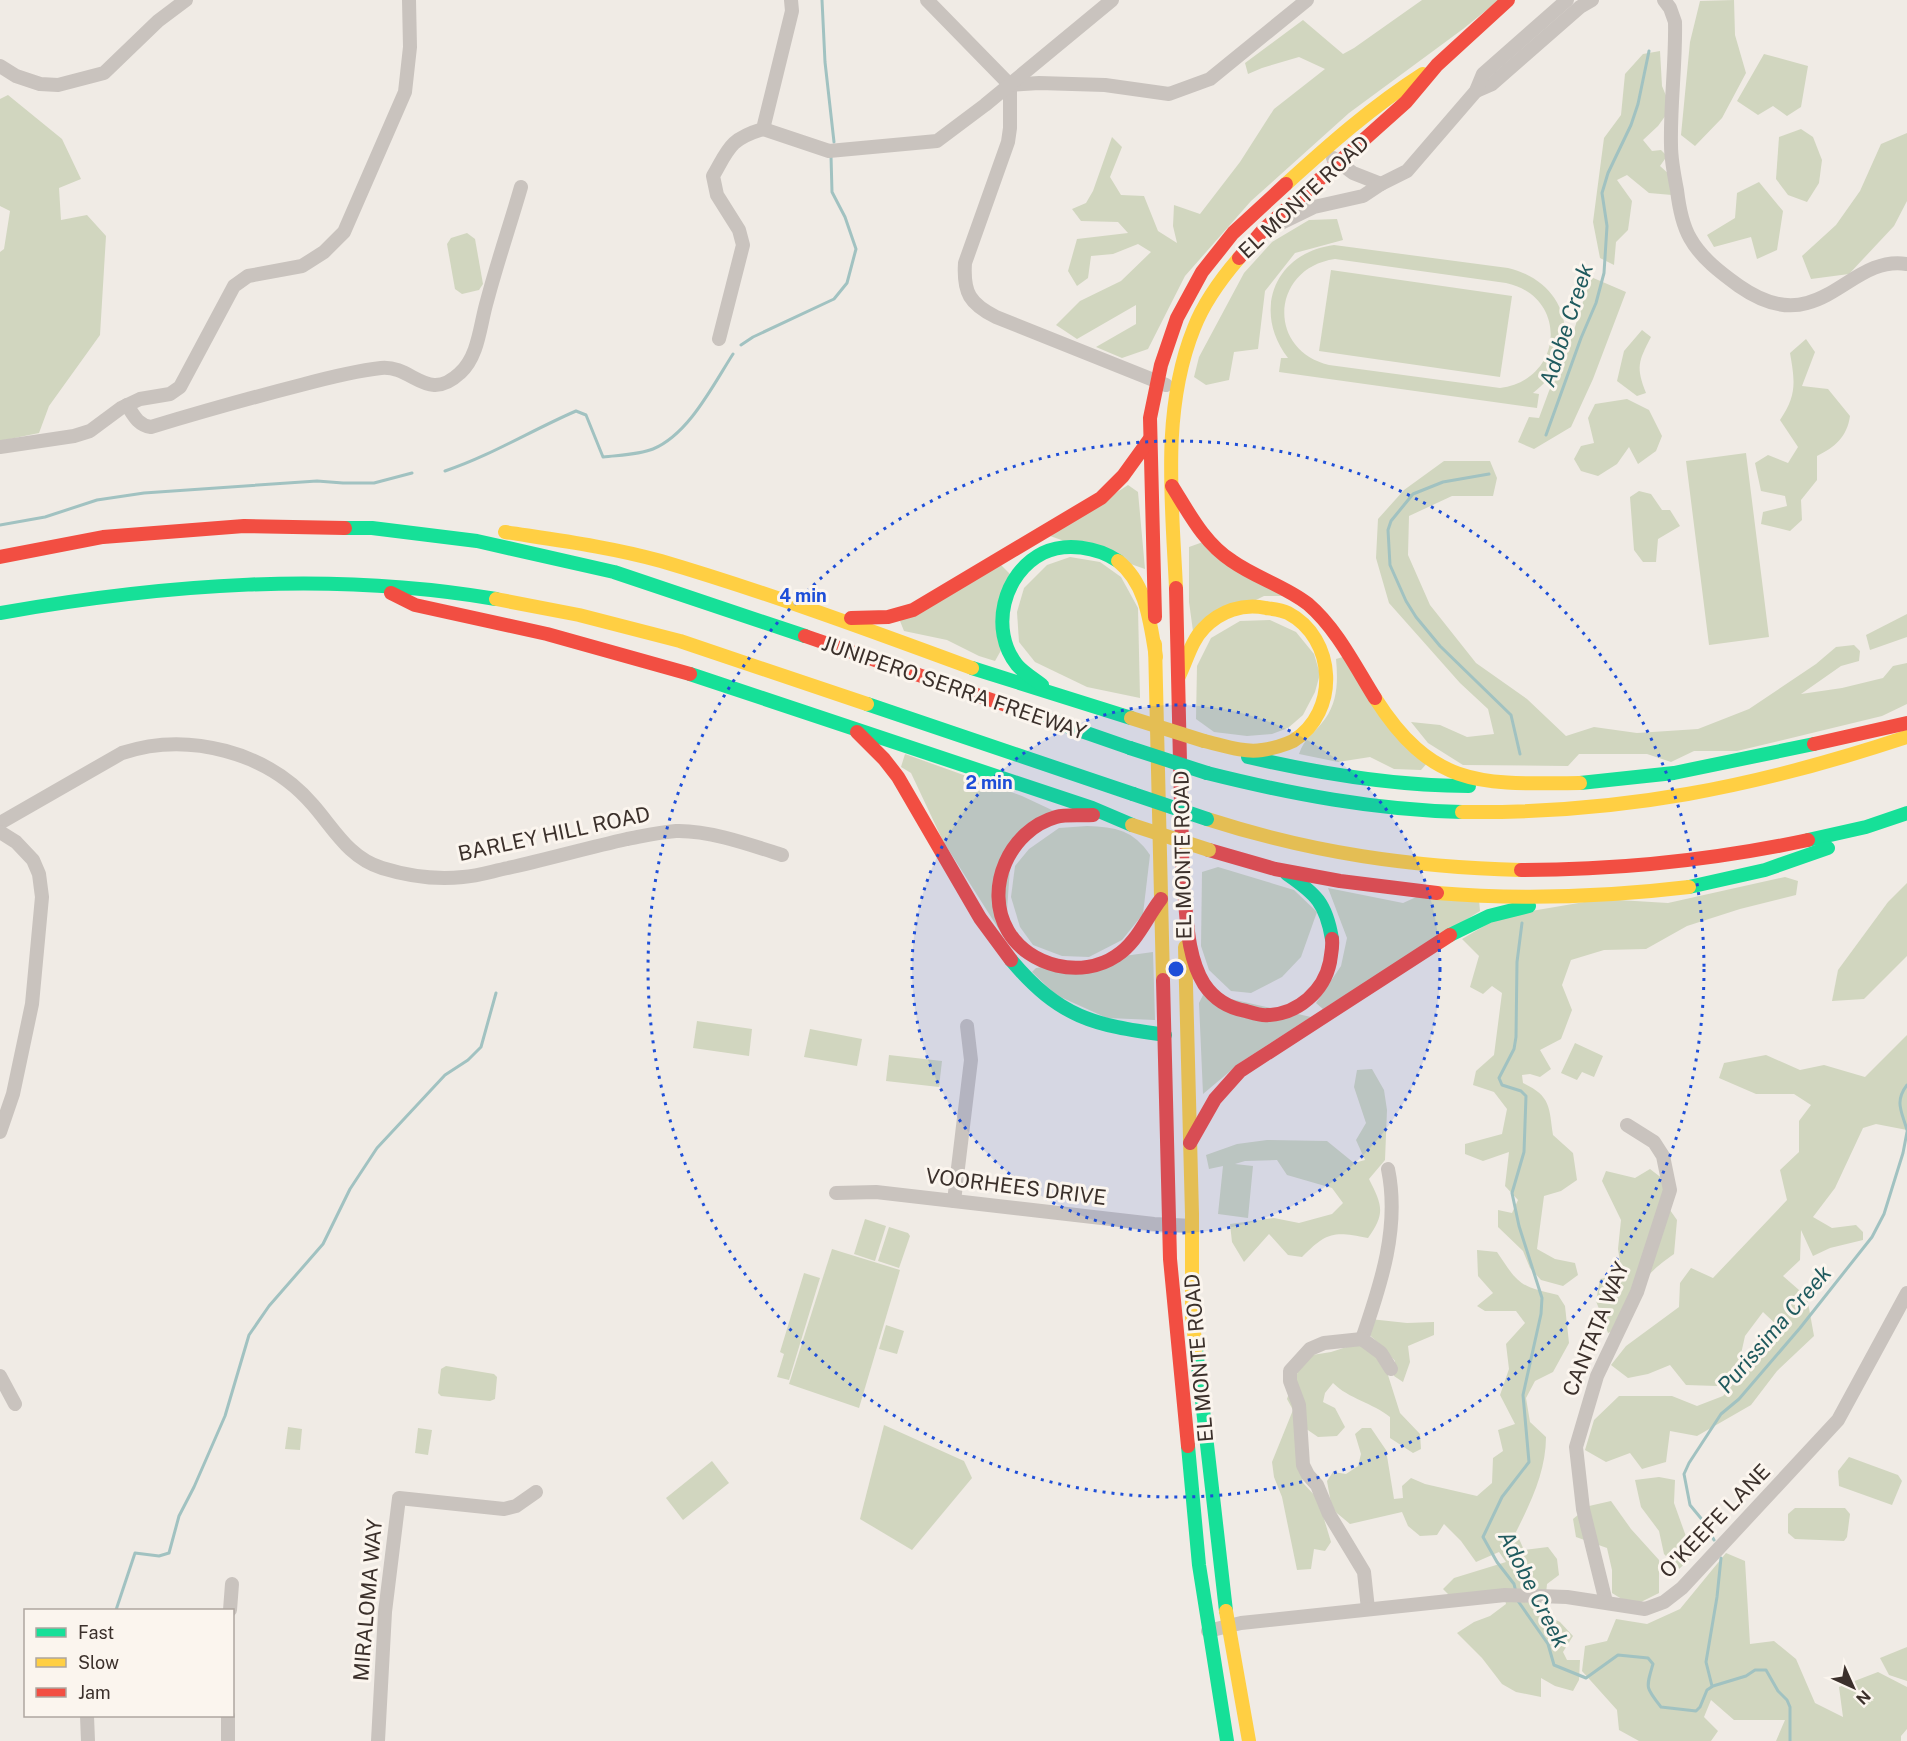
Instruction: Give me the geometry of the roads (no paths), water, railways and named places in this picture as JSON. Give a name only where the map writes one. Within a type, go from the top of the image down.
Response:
[{"type":"main road","name":"EL MONTE ROAD","points":[[1249,1741],[1228,1626],[1192,1317],[1192,1226],[1179,676],[1172,486],[1172,423],[1176,388],[1194,327],[1218,282],[1241,255],[1283,211],[1407,102],[1437,65],[1508,0]]},
{"type":"main road","name":"EL MONTE ROAD","points":[[1227,1741],[1199,1565],[1171,1268],[1150,418],[1156,381],[1177,318],[1202,272],[1233,233],[1344,131],[1396,90],[1437,65]]},
{"type":"main road","points":[[825,614],[859,619],[888,617],[926,604],[1101,498],[1123,476],[1149,440]]},
{"type":"main road","points":[[1172,486],[1201,532],[1220,552],[1245,569],[1286,588],[1318,613],[1395,726],[1415,749],[1453,774],[1504,783]]},
{"type":"main road","name":"JUNIPERO SERRA FREEWAY","points":[[0,557],[103,537],[244,526],[372,528],[477,542],[614,572],[1207,773],[1272,790],[1376,806],[1500,814],[1566,812],[1635,805],[1698,795],[1834,761],[1907,737]]},
{"type":"main road","points":[[477,542],[506,532],[594,546],[660,561],[825,614],[978,670],[1204,741],[1235,748],[1262,750],[1288,744],[1300,736],[1318,715],[1324,703],[1329,676],[1325,655],[1313,633],[1286,611],[1263,606],[1238,607],[1224,613],[1203,629],[1195,640],[1179,676]]},
{"type":"main road","points":[[1088,705],[1032,680],[1016,665],[1005,647],[1000,620],[1006,591],[1015,577],[1038,556],[1066,547],[1079,547],[1107,554],[1120,562],[1130,572],[1142,595],[1156,657]]},
{"type":"main road","name":"JUNIPERO SERRA FREEWAY","points":[[0,613],[126,592],[252,583],[409,587],[544,608],[680,641],[1207,819],[1280,840],[1367,858],[1495,870],[1566,871],[1637,866],[1706,858],[1791,844],[1876,825],[1907,813]]},
{"type":"main road","points":[[375,585],[415,605],[626,654],[717,681],[1092,808],[1132,825]]},
{"type":"main road","points":[[1204,741],[1234,754],[1356,777],[1457,785],[1593,783],[1647,777],[1719,764],[1907,723]]},
{"type":"main road","points":[[854,727],[899,779],[992,936],[1027,979],[1058,1006],[1085,1019],[1111,1027],[1166,1035]]},
{"type":"main road","points":[[1161,899],[1151,910],[1143,929],[1130,946],[1107,962],[1092,967],[1064,968],[1042,961],[1014,939],[1003,918],[998,894],[1001,869],[1014,844],[1033,826],[1057,816],[1070,814],[1093,815],[1132,825],[1274,868],[1380,886],[1464,895],[1612,896]]},
{"type":"main road","points":[[1190,1143],[1217,1095],[1238,1072],[1449,936],[1489,916],[1512,909],[1684,887],[1762,870],[1808,856],[1876,825]]},
{"type":"main road","points":[[1183,882],[1191,949],[1203,983],[1229,1007],[1251,1014],[1276,1015],[1301,1005],[1322,986],[1333,960],[1335,946],[1330,918],[1317,897],[1291,876],[1274,868]]},
{"type":"street","points":[[0,66],[16,76],[40,84],[58,85],[104,73],[158,21],[186,0]]},
{"type":"street","points":[[0,447],[74,436],[90,431],[107,417],[140,399],[170,394],[180,387],[234,286],[248,276],[302,266],[324,252],[344,232],[405,92],[410,47],[409,0]]},
{"type":"street","points":[[763,129],[792,11],[791,0]]},
{"type":"street","points":[[927,0],[1010,85],[1008,142],[965,263],[965,278],[969,296],[981,309],[996,317],[1176,388]]},
{"type":"street","points":[[719,339],[743,245],[739,230],[717,195],[713,177],[730,146],[736,140],[745,134],[763,129],[829,151],[937,141],[1010,85],[1112,0]]},
{"type":"street","points":[[1010,85],[1039,83],[1105,85],[1169,94],[1210,79],[1307,0]]},
{"type":"street","points":[[1241,255],[1258,238],[1285,220],[1314,207],[1363,196],[1381,183],[1407,171],[1476,91],[1483,74],[1567,0]]},
{"type":"street","points":[[1476,91],[1492,84],[1580,7],[1592,0]]},
{"type":"street","points":[[1664,0],[1675,22],[1671,146],[1679,205],[1690,239],[1704,256],[1725,276],[1749,293],[1782,305],[1808,303],[1821,298],[1864,272],[1881,265],[1899,262],[1907,264]]},
{"type":"street","points":[[1324,149],[1338,164],[1358,176],[1381,183]]},
{"type":"street","points":[[127,405],[137,422],[151,427],[250,398],[361,371],[398,369],[426,385],[440,385],[451,381],[462,372],[473,356],[521,187]]},
{"type":"street","name":"BARLEY HILL ROAD","points":[[0,823],[122,753],[142,747],[197,745],[230,752],[263,765],[303,794],[343,844],[353,852],[380,868],[404,873],[428,877],[464,878],[583,848],[662,832],[679,831],[710,835],[782,855]]},
{"type":"street","points":[[0,832],[16,842],[33,860],[39,874],[42,897],[32,1005],[13,1094],[0,1132]]},
{"type":"street","points":[[954,1201],[971,1060],[967,1026]]},
{"type":"street","name":"CANTATA WAY","points":[[1606,1602],[1582,1509],[1576,1447],[1597,1376],[1636,1292],[1670,1190],[1663,1156],[1654,1142],[1627,1125]]},
{"type":"street","points":[[1362,1339],[1392,1236],[1392,1202],[1388,1169]]},
{"type":"street","name":"VOORHEES DRIVE","points":[[836,1193],[876,1192],[1169,1226],[1192,1226]]},
{"type":"street","name":"O'KEEFE LANE","points":[[1208,1631],[1228,1626],[1368,1609],[1505,1595],[1532,1595],[1606,1602],[1644,1609],[1664,1602],[1682,1588],[1838,1420],[1907,1293]]},
{"type":"street","points":[[1368,1609],[1364,1572],[1329,1514],[1317,1485],[1303,1465],[1299,1405],[1290,1381],[1290,1371],[1310,1349],[1324,1343],[1362,1339],[1381,1353],[1391,1369]]},
{"type":"street","points":[[0,1376],[15,1404]]},
{"type":"street","name":"MIRALOMA WAY","points":[[378,1741],[385,1612],[399,1498],[504,1509],[516,1506],[536,1492]]},
{"type":"street","points":[[230,1609],[232,1584]]},
{"type":"street","points":[[87,1717],[88,1741]]},
{"type":"street","points":[[228,1717],[228,1741]]},
{"type":"waterway","points":[[822,0],[825,62],[834,142]]},
{"type":"waterway","name":"Adobe Creek","points":[[1546,435],[1596,303],[1604,273],[1607,226],[1602,193],[1608,173],[1631,125],[1638,104],[1649,51]]},
{"type":"waterway","points":[[741,345],[753,337],[834,299],[847,283],[856,249],[845,217],[832,192],[831,156]]},
{"type":"waterway","points":[[445,471],[478,458],[576,411],[586,415],[603,457],[635,454],[653,449],[666,442],[689,421],[733,354]]},
{"type":"waterway","points":[[0,525],[45,517],[97,500],[144,493],[317,481],[374,483],[412,473]]},
{"type":"waterway","name":"Adobe Creek","points":[[1489,474],[1443,482],[1413,494],[1391,521],[1388,530],[1390,565],[1416,617],[1440,646],[1511,715],[1520,754]]},
{"type":"waterway","name":"Adobe Creek","points":[[1516,1592],[1514,1584],[1497,1562],[1483,1537],[1502,1497],[1529,1462],[1523,1395],[1541,1314],[1542,1298],[1519,1226],[1512,1193],[1524,1152],[1526,1096],[1521,1091],[1502,1085],[1499,1078],[1514,1049],[1516,1037],[1517,962],[1522,923]]},
{"type":"waterway","points":[[116,1609],[135,1553],[159,1556],[169,1553],[179,1516],[225,1416],[249,1335],[269,1306],[323,1244],[350,1189],[377,1148],[445,1075],[468,1060],[481,1047],[496,993]]},
{"type":"waterway","name":"Purissima Creek","points":[[1907,1085],[1900,1102],[1907,1130]]},
{"type":"waterway","name":"Purissima Creek","points":[[1714,1540],[1704,1522],[1690,1505],[1684,1474],[1689,1463],[1721,1414],[1739,1399],[1800,1328],[1872,1237],[1884,1214],[1903,1153],[1907,1132]]},
{"type":"waterway","name":"Purissima Creek","points":[[1712,1686],[1706,1662],[1721,1558]]},
{"type":"waterway","name":"Adobe Creek","points":[[1518,1601],[1548,1644],[1554,1665],[1586,1678],[1618,1655],[1648,1658],[1653,1664],[1648,1687],[1661,1707],[1696,1711],[1707,1690],[1713,1686],[1746,1676],[1755,1670],[1766,1670],[1790,1707],[1790,1741]]}]
